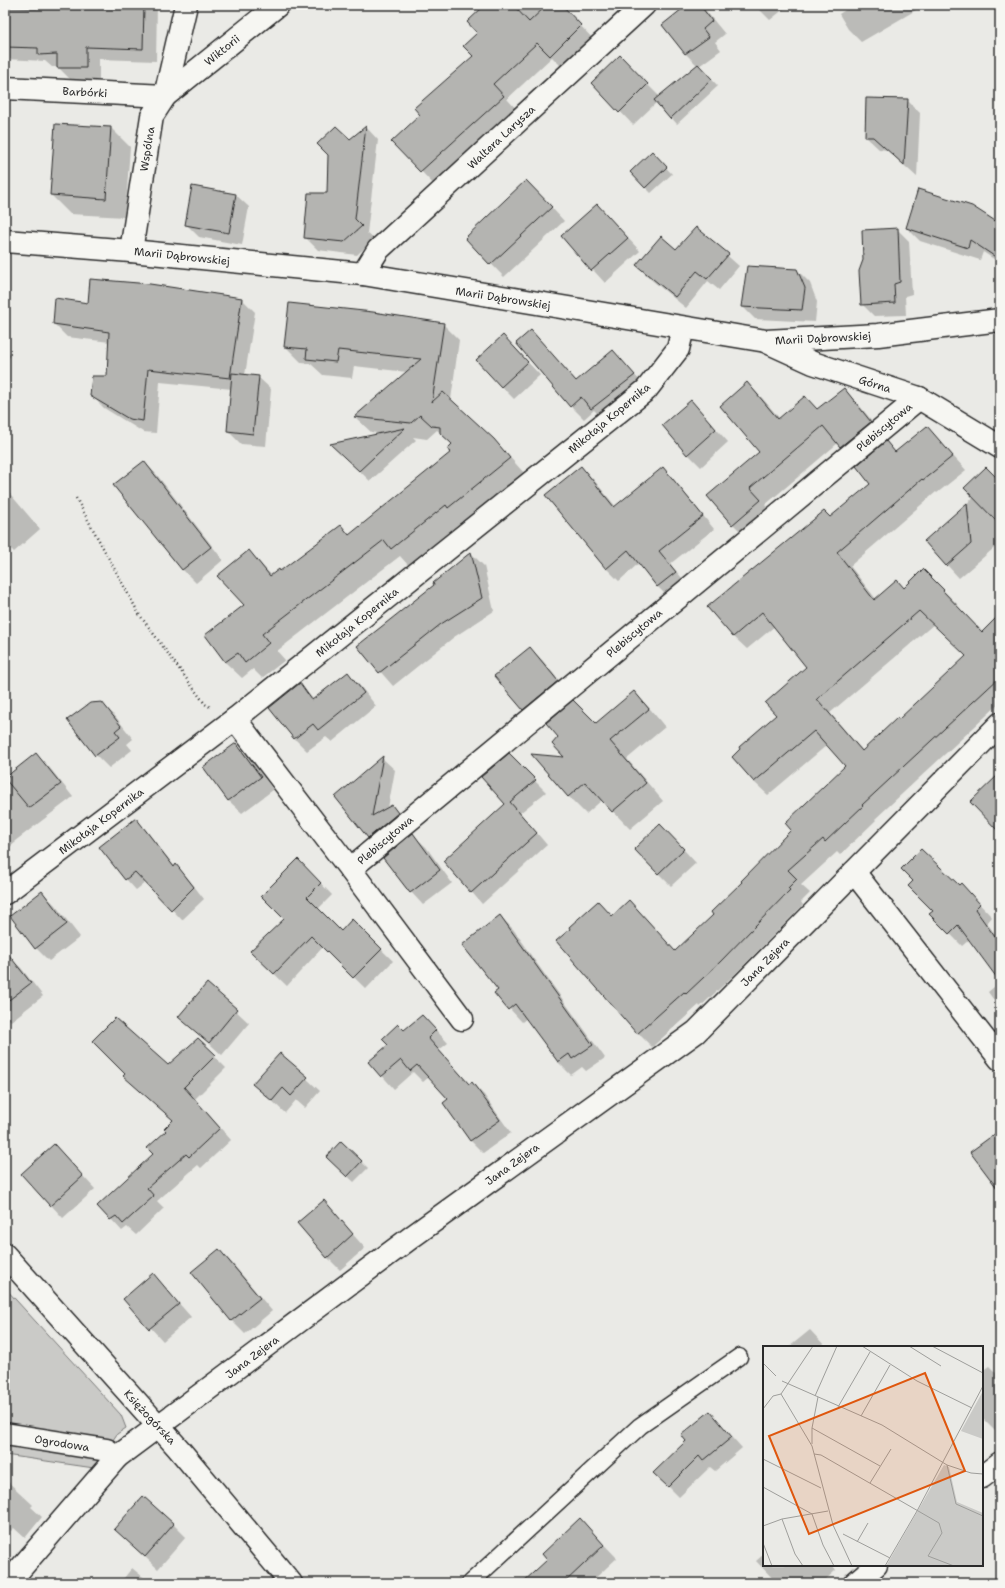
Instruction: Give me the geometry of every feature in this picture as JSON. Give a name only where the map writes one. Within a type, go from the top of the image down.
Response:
[{"type":"street","name":"Wspólna","points":[[131,251],[152,116],[165,96],[186,5]]},
{"type":"street","name":"Wiktorii","points":[[165,96],[278,5]]},
{"type":"street","name":"Waltera Larysza","points":[[363,274],[378,250],[644,5]]},
{"type":"street","name":"Barbórki","points":[[5,88],[165,96]]},
{"type":"street","name":"Marii Dąbrowskiej","points":[[5,241],[131,251],[363,274],[766,341],[878,335],[1000,320]]},
{"type":"street","name":"Mikołaja Kopernika","points":[[5,893],[235,719],[646,390],[678,349],[683,328]]},
{"type":"street","name":"Górna","points":[[766,341],[813,363],[919,398],[1000,447]]},
{"type":"street","name":"Plebiscytowa","points":[[350,869],[919,398]]},
{"type":"street","name":"Plebiscytowa","points":[[235,719],[462,1019]]},
{"type":"street","name":"Jana Zejera","points":[[8,1583],[117,1457],[413,1236],[696,1032],[1000,724]]},
{"type":"street","points":[[854,872],[1000,1059]]},
{"type":"street","name":"Księżogórska","points":[[5,1255],[178,1448],[291,1583]]},
{"type":"street","name":"Ogrodowa","points":[[5,1434],[107,1450],[117,1457]]},
{"type":"street","points":[[983,1476],[1000,1463]]},
{"type":"street","points":[[855,1583],[875,1566]]},
{"type":"lane","points":[[470,1583],[640,1426],[739,1357]]},
{"type":"path","points":[[76,498],[139,614],[205,704],[235,719]]},
{"type":"shaded area","points":[[5,1288],[121,1415],[126,1428],[117,1434],[94,1468],[5,1455]]},
{"type":"building","points":[[144,5],[143,49],[86,47],[86,68],[57,68],[57,54],[38,55],[38,48],[5,47],[5,7],[37,8]]},
{"type":"building","points":[[485,5],[513,5],[529,22],[547,5],[562,5],[581,25],[550,56],[537,43],[493,84],[504,96],[420,172],[391,142],[420,115],[414,108],[473,56],[463,46],[477,33],[467,22]]},
{"type":"building","points":[[687,5],[700,5],[712,21],[703,29],[709,37],[685,54],[662,25]]},
{"type":"building","points":[[620,55],[648,84],[619,113],[591,83]]},
{"type":"building","points":[[698,64],[712,79],[670,119],[654,100]]},
{"type":"building","points":[[866,98],[908,99],[904,165],[873,137],[865,137]]},
{"type":"building","points":[[55,124],[111,127],[106,199],[50,195]]},
{"type":"building","points":[[336,126],[350,139],[366,126],[355,219],[362,226],[344,242],[304,238],[308,193],[327,193],[328,155],[317,144]]},
{"type":"building","points":[[652,151],[667,167],[645,188],[630,172]]},
{"type":"building","points":[[526,180],[552,207],[490,265],[465,238]]},
{"type":"building","points":[[192,186],[236,194],[229,233],[185,225]]},
{"type":"building","points":[[918,189],[972,206],[1000,224],[1000,260],[970,240],[968,248],[906,228]]},
{"type":"building","points":[[597,204],[628,238],[591,271],[561,236]]},
{"type":"building","points":[[696,227],[729,254],[707,279],[697,271],[675,297],[636,265],[661,236],[676,249]]},
{"type":"building","points":[[898,228],[900,282],[894,284],[895,303],[861,305],[859,271],[863,260],[862,230]]},
{"type":"building","points":[[747,266],[797,269],[805,288],[802,310],[741,307]]},
{"type":"building","points":[[90,279],[150,284],[242,298],[230,378],[148,369],[143,421],[129,419],[90,396],[92,376],[107,376],[109,332],[53,324],[55,298],[88,303]]},
{"type":"building","points":[[289,303],[373,312],[444,323],[432,402],[443,392],[494,439],[510,458],[448,508],[446,505],[391,549],[384,540],[262,634],[269,643],[245,663],[238,653],[225,662],[205,635],[244,605],[217,576],[249,550],[270,576],[279,569],[280,571],[341,525],[349,535],[451,452],[447,449],[452,444],[440,433],[440,427],[432,426],[420,415],[411,423],[354,417],[421,359],[338,350],[336,362],[306,359],[307,349],[284,347]]},
{"type":"building","points":[[531,330],[576,381],[613,350],[635,375],[591,409],[581,397],[570,407],[516,343]]},
{"type":"building","points":[[503,335],[528,362],[501,387],[476,360]]},
{"type":"building","points":[[232,373],[259,376],[253,434],[227,431]]},
{"type":"building","points":[[747,382],[778,419],[805,396],[817,409],[844,388],[871,422],[840,447],[823,426],[750,488],[761,500],[732,525],[707,496],[759,452],[720,406]]},
{"type":"building","points":[[691,400],[716,429],[687,455],[662,425]]},
{"type":"building","points":[[927,426],[953,456],[923,480],[922,479],[837,552],[874,600],[897,580],[904,588],[923,569],[982,632],[1000,614],[1000,677],[862,805],[863,806],[825,842],[823,839],[788,870],[797,879],[788,888],[790,890],[720,962],[686,994],[684,992],[637,1034],[556,941],[598,901],[612,916],[629,900],[675,951],[713,915],[711,912],[742,882],[741,881],[791,830],[785,823],[845,766],[814,731],[754,782],[732,757],[740,749],[739,747],[776,715],[765,703],[806,667],[762,612],[733,637],[707,607],[824,511],[830,517],[870,484],[856,466],[886,441],[895,452]],"holes":[[[919,611],[966,656],[899,719],[897,718],[862,751],[817,699]]]},
{"type":"building","points":[[405,428],[359,471],[330,444]]},
{"type":"building","points":[[144,461],[211,547],[182,570],[113,485]]},
{"type":"building","points":[[581,466],[614,507],[663,467],[703,516],[659,551],[676,572],[657,587],[628,550],[606,569],[545,495]]},
{"type":"building","points":[[986,467],[1000,481],[1000,525],[964,488]]},
{"type":"building","points":[[967,503],[971,544],[946,566],[924,541]]},
{"type":"building","points":[[471,552],[482,598],[441,624],[379,673],[357,646],[434,585],[433,583]]},
{"type":"building","points":[[530,647],[558,681],[523,710],[494,676]]},
{"type":"building","points":[[348,672],[364,693],[318,730],[313,724],[294,739],[269,708],[300,683],[312,700]]},
{"type":"building","points":[[634,691],[649,709],[610,741],[646,783],[612,812],[585,782],[568,797],[531,754],[564,757],[552,744],[558,737],[546,723],[573,700],[596,723]]},
{"type":"building","points":[[102,702],[121,726],[115,731],[120,737],[95,756],[67,720],[90,703]]},
{"type":"building","points":[[236,743],[261,777],[228,801],[203,767]]},
{"type":"building","points":[[36,753],[61,784],[29,808],[5,779]]},
{"type":"building","points":[[509,753],[536,780],[510,802],[537,833],[471,893],[443,861],[505,804],[481,777]]},
{"type":"building","points":[[383,756],[372,816],[392,805],[398,813],[368,838],[335,797]]},
{"type":"building","points":[[1000,773],[1000,833],[970,802]]},
{"type":"building","points":[[136,818],[174,867],[176,864],[194,887],[171,910],[135,872],[125,880],[99,847]]},
{"type":"building","points":[[660,824],[684,849],[658,874],[634,849]]},
{"type":"building","points":[[413,833],[440,870],[410,893],[383,858]]},
{"type":"building","points":[[921,849],[959,885],[961,883],[980,904],[975,909],[1000,944],[1000,982],[958,925],[949,934],[929,914],[933,911],[908,886],[913,881],[901,869]]},
{"type":"building","points":[[298,859],[321,883],[307,897],[341,931],[352,919],[382,949],[353,978],[311,936],[274,974],[250,951],[284,919],[261,896]]},
{"type":"building","points":[[42,891],[67,924],[35,949],[10,916]]},
{"type":"building","points":[[500,915],[593,1045],[572,1059],[569,1054],[558,1062],[515,1004],[508,1010],[494,993],[498,990],[462,945]]},
{"type":"building","points":[[5,950],[31,983],[5,1003]]},
{"type":"building","points":[[207,983],[237,1009],[209,1043],[178,1017]]},
{"type":"building","points":[[422,1015],[436,1030],[428,1038],[469,1084],[472,1082],[500,1120],[470,1141],[443,1103],[448,1099],[417,1065],[410,1071],[401,1060],[381,1077],[368,1062],[388,1045],[382,1039],[398,1024],[404,1030]]},
{"type":"building","points":[[115,1018],[168,1065],[198,1038],[216,1055],[184,1087],[220,1128],[189,1157],[186,1154],[147,1188],[154,1196],[123,1224],[116,1216],[110,1220],[97,1206],[153,1154],[147,1148],[166,1131],[164,1129],[173,1120],[123,1076],[125,1074],[92,1041]]},
{"type":"building","points":[[280,1053],[308,1077],[291,1096],[283,1088],[272,1101],[252,1084]]},
{"type":"building","points":[[1000,1130],[1000,1192],[970,1152]]},
{"type":"building","points":[[341,1141],[362,1161],[347,1177],[326,1157]]},
{"type":"building","points":[[54,1144],[83,1176],[50,1206],[21,1174]]},
{"type":"building","points":[[324,1200],[353,1234],[327,1258],[297,1223]]},
{"type":"building","points":[[219,1249],[260,1298],[231,1321],[191,1272]]},
{"type":"building","points":[[153,1273],[179,1304],[149,1329],[123,1299]]},
{"type":"building","points":[[710,1411],[732,1437],[703,1461],[699,1456],[668,1487],[653,1473],[686,1441],[681,1435]]},
{"type":"building","points":[[143,1496],[174,1524],[145,1557],[114,1529]]},
{"type":"building","points":[[580,1518],[604,1545],[564,1583],[522,1583],[547,1560],[542,1554]]}]
